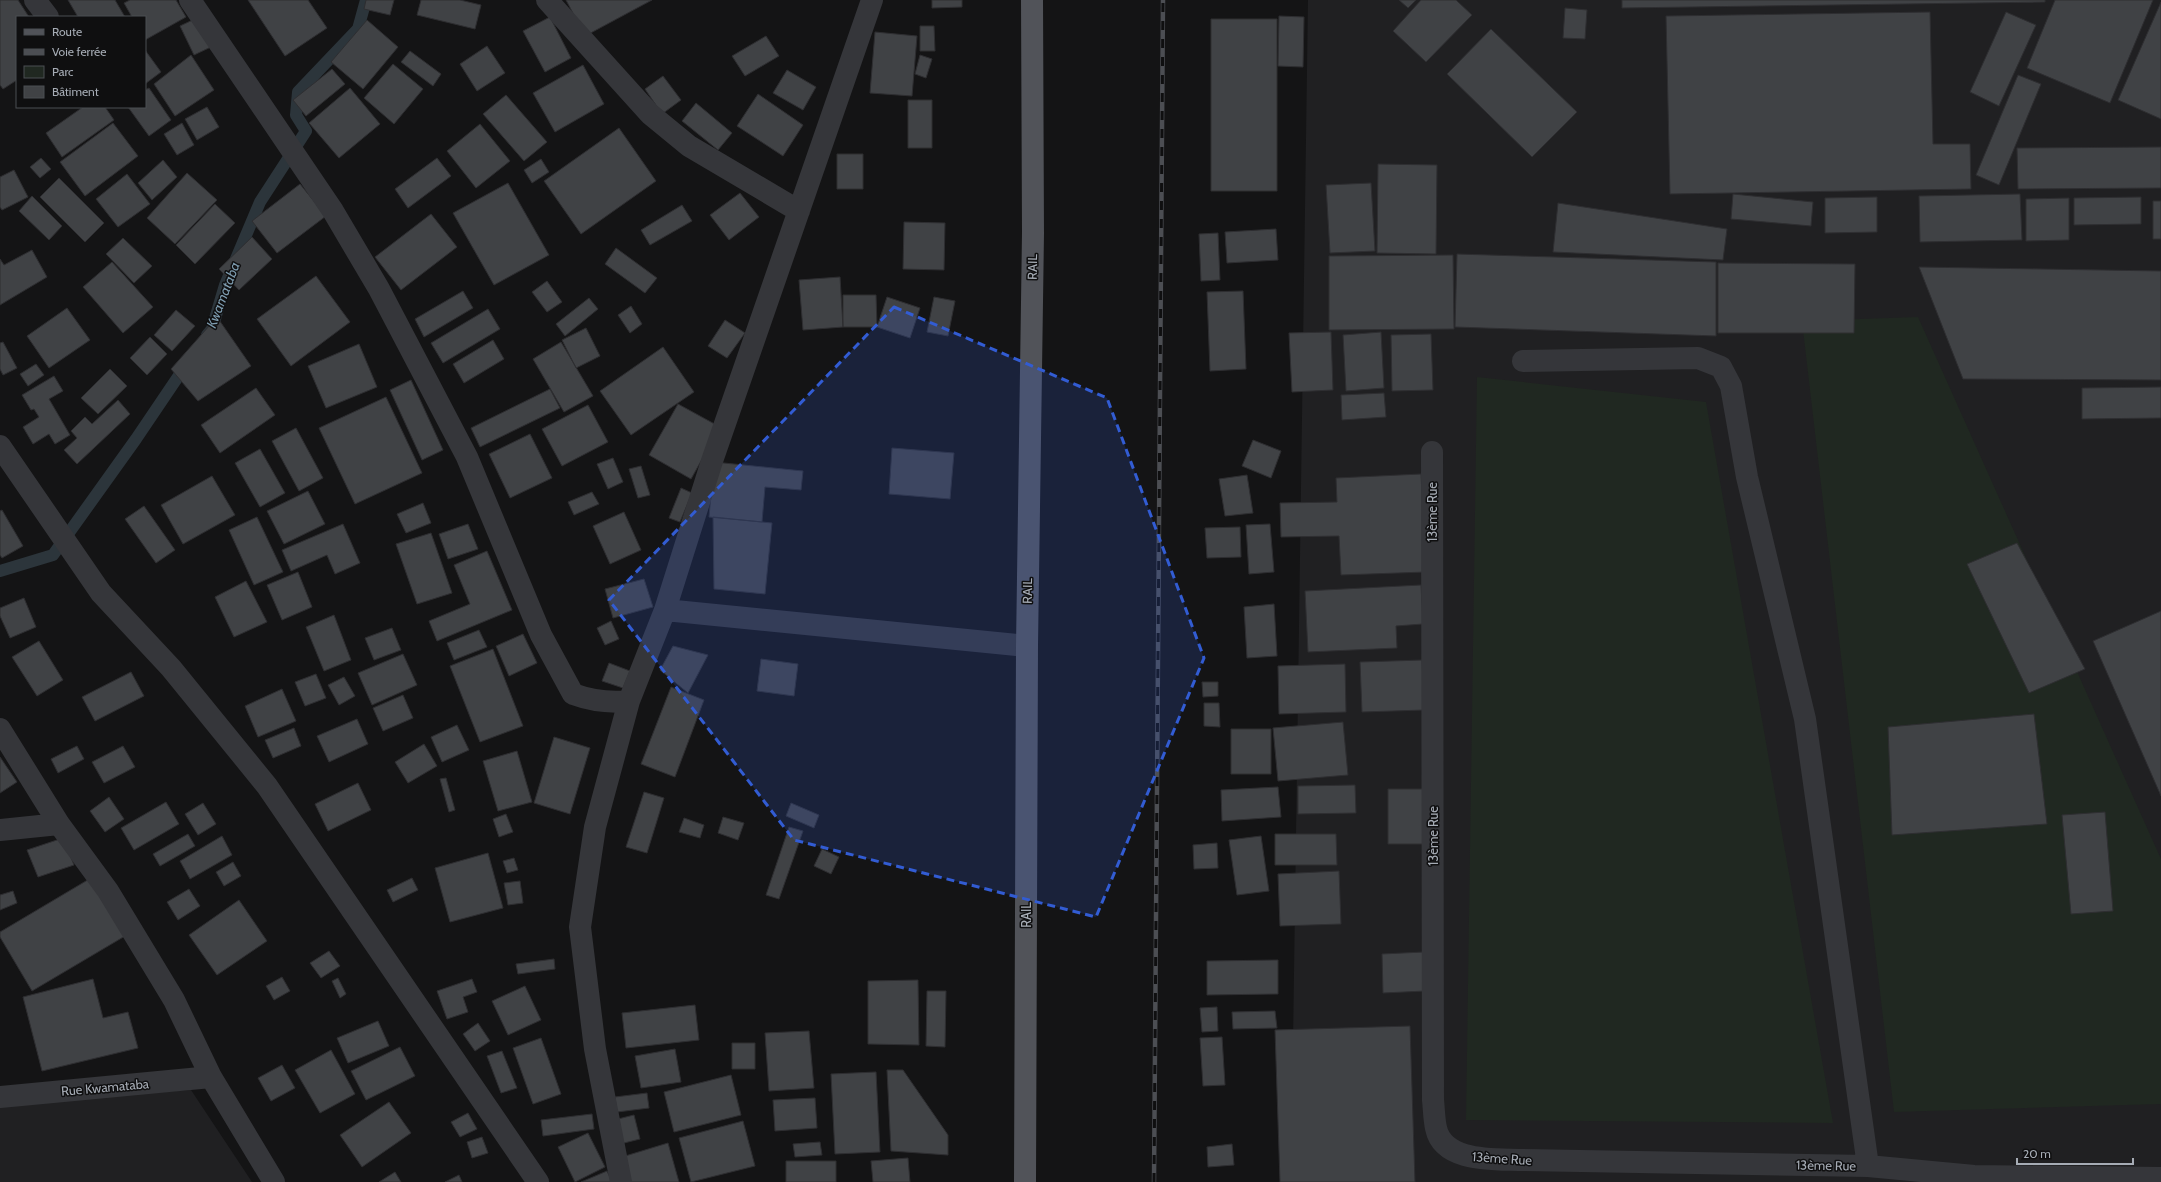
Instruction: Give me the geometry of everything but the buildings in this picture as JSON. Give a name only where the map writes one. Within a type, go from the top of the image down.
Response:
[{"type":"main road","name":"RAIL","points":[[1025,1182],[1026,646],[1033,233],[1032,0]]},
{"type":"street","points":[[35,0],[47,16]]},
{"type":"street","points":[[190,0],[333,211],[378,289],[467,457],[541,635],[573,694],[590,700],[609,702],[629,701]]},
{"type":"street","points":[[547,0],[650,114],[689,146],[799,211]]},
{"type":"street","points":[[621,1182],[595,1049],[580,927],[595,827],[629,701],[665,610],[712,461],[872,0]]},
{"type":"street","points":[[1523,361],[1698,358],[1721,367],[1731,386],[1749,484],[1806,718],[1868,1166]]},
{"type":"street","points":[[0,446],[101,593],[171,668],[267,786],[538,1182]]},
{"type":"street","name":"13ème Rue","points":[[1432,452],[1433,1100],[1436,1130],[1444,1145],[1470,1158],[1868,1166],[1973,1179],[2161,1178]]},
{"type":"street","points":[[665,610],[1026,646]]},
{"type":"street","points":[[0,730],[59,824],[108,891],[174,1000],[211,1077],[274,1182]]},
{"type":"street","points":[[0,830],[59,824]]},
{"type":"street","name":"Rue Kwamataba","points":[[0,1097],[211,1077]]},
{"type":"highlighted area","points":[[894,307],[1107,398],[1204,658],[1096,917],[794,840],[609,600]]},
{"type":"shaded area","points":[[1308,0],[2161,0],[2161,1182],[1291,1182]]},
{"type":"shaded area","points":[[191,1090],[252,1182],[0,1182],[0,1103]]},
{"type":"green space","points":[[1918,317],[2161,859],[2161,1104],[1894,1112],[1802,321]]},
{"type":"green space","points":[[1477,377],[1706,402],[1833,1123],[1466,1120]]},
{"type":"waterway","name":"Kwamataba","points":[[207,335],[212,329],[225,285],[260,202],[306,131],[296,115],[298,92],[358,29],[366,0]]},
{"type":"waterway","name":"Kwamataba","points":[[0,571],[53,555],[136,439],[186,365]]},
{"type":"railway","points":[[1154,1182],[1163,0]]}]
